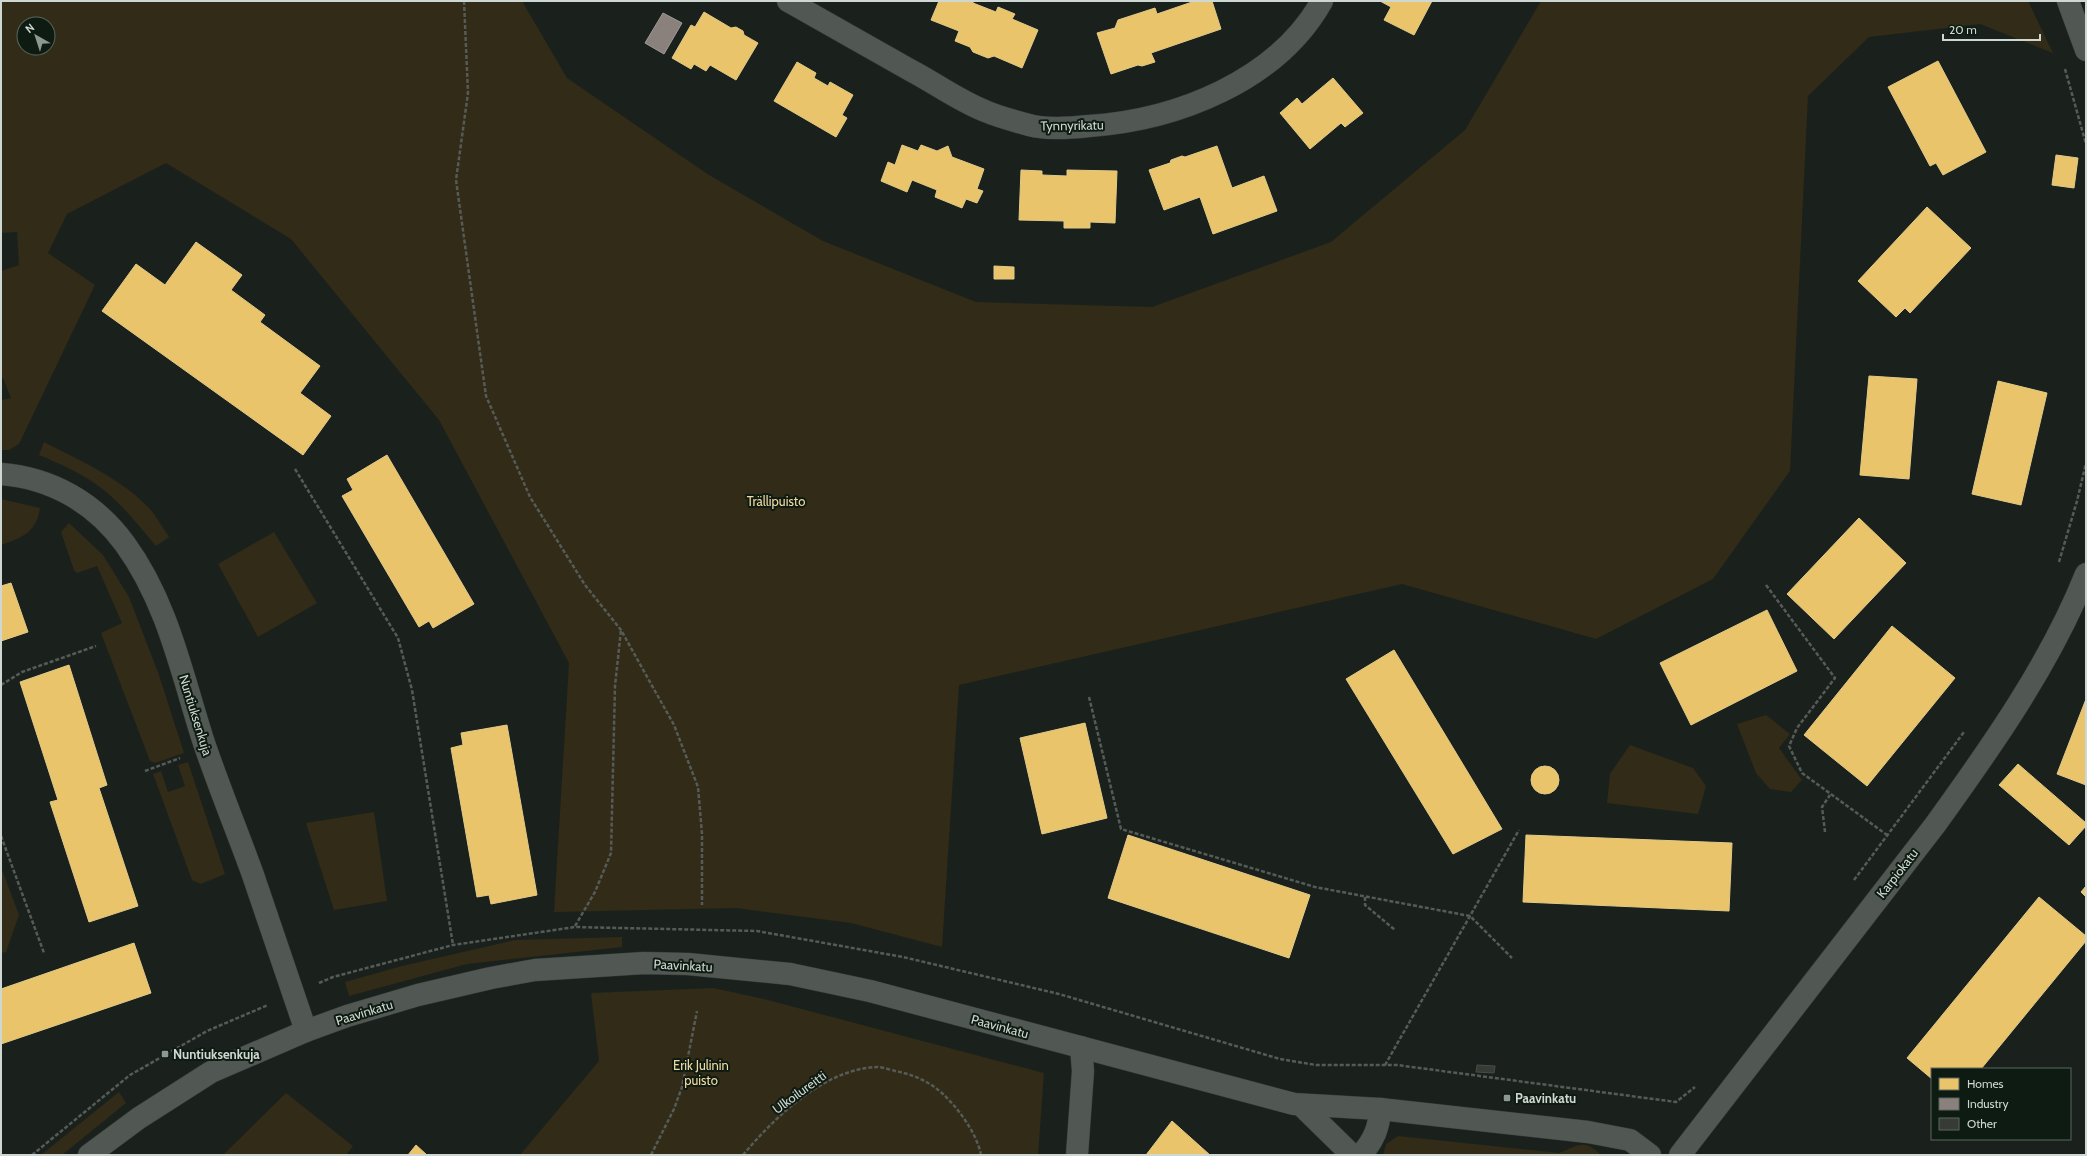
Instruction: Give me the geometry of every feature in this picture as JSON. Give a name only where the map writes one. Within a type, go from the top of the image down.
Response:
[{"type":"street","name":"Tynnyrikatu","points":[[788,1],[984,111],[1031,126],[1071,128],[1145,119],[1181,109],[1214,95],[1245,78],[1274,58],[1314,16],[1322,1]]},
{"type":"street","points":[[2068,1],[2086,50]]},
{"type":"street","name":"Nuntiuksenkuja","points":[[1,474],[18,475],[58,487],[85,503],[103,519],[124,543],[141,567],[171,634],[204,743],[254,878],[306,1031]]},
{"type":"street","name":"Karpiokatu","points":[[1680,1155],[1935,824],[1971,775],[2044,661],[2070,613],[2086,574]]},
{"type":"street","name":"Paavinkatu","points":[[89,1155],[139,1118],[211,1072],[306,1031],[388,1004],[491,978],[536,970],[644,964],[688,964],[790,974],[870,991],[1302,1106],[1380,1108],[1588,1132],[1630,1140],[1650,1155]]},
{"type":"street","points":[[1078,1155],[1083,1071],[1082,1047]]},
{"type":"street","name":"Paavinkatu","points":[[1302,1106],[1352,1155]]},
{"type":"street","points":[[1361,1155],[1370,1145],[1380,1124],[1380,1108]]},
{"type":"path","points":[[464,1],[468,92],[456,180],[486,396],[530,497],[585,584],[621,630],[674,725],[698,787],[702,834],[702,905]]},
{"type":"path","points":[[2062,62],[2086,144]]},
{"type":"path","points":[[2056,568],[2077,501],[2086,463]]},
{"type":"path","points":[[295,468],[398,638],[412,690],[453,945]]},
{"type":"path","points":[[1766,585],[1835,678],[1797,728],[1789,746],[1802,773],[1887,836]]},
{"type":"path","points":[[575,927],[596,892],[611,853],[615,686],[621,630]]},
{"type":"path","points":[[1,685],[22,672],[96,646]]},
{"type":"path","points":[[1089,698],[1121,829],[1315,887],[1470,916],[1512,958]]},
{"type":"path","points":[[1851,884],[1966,729]]},
{"type":"path","points":[[145,771],[186,756]]},
{"type":"path","points":[[1825,832],[1822,806],[1830,795]]},
{"type":"path","points":[[1385,1065],[1519,830]]},
{"type":"path","points":[[1,836],[44,952]]},
{"type":"path","points":[[1365,896],[1365,905],[1396,930]]},
{"type":"path","points":[[651,1155],[674,1109],[682,1087],[697,1011]]},
{"type":"path","name":"Ulkoilureitti","points":[[743,1155],[786,1111],[830,1079],[855,1070],[878,1067],[909,1074],[933,1085],[950,1101],[978,1142],[981,1155]]},
{"type":"path","points":[[1653,1099],[1676,1102],[1696,1086]]},
{"type":"green space","name":"Trällipuisto","points":[[1,1],[522,1],[567,78],[709,175],[823,241],[976,302],[1152,307],[1331,242],[1465,130],[1541,1],[2028,1],[2053,53],[1980,24],[1869,37],[1808,96],[1790,471],[1713,579],[1596,639],[1402,584],[959,685],[942,947],[851,923],[736,908],[554,912],[569,663],[439,420],[291,239],[166,163],[67,214],[48,253],[95,285],[19,444],[9,450],[1,450],[1,400],[11,398],[3,378],[1,378],[1,271],[19,265],[17,232],[1,233]]},
{"type":"green space","points":[[44,442],[99,470],[125,487],[151,510],[169,537],[156,546],[128,514],[105,491],[76,472],[39,455]]},
{"type":"green space","points":[[1,499],[40,508],[32,529],[22,536],[1,545]]},
{"type":"green space","points":[[69,523],[103,555],[129,597],[159,675],[184,753],[155,763],[150,761],[101,633],[122,623],[97,566],[77,573],[74,570],[61,532]]},
{"type":"green space","points":[[274,532],[317,603],[258,637],[218,564]]},
{"type":"green space","points":[[1766,715],[1790,734],[1779,748],[1802,780],[1791,792],[1770,789],[1756,773],[1737,724]]},
{"type":"green space","points":[[1630,745],[1693,768],[1706,786],[1698,814],[1607,803],[1610,774]]},
{"type":"green space","points":[[188,762],[225,874],[201,884],[192,880],[153,774],[161,771],[168,792],[185,786],[178,765]]},
{"type":"green space","points":[[374,812],[387,901],[334,910],[306,823]]},
{"type":"green space","points":[[1,867],[19,915],[6,952],[1,953]]},
{"type":"green space","points":[[622,937],[622,947],[467,964],[349,996],[345,982],[402,966],[515,940]]},
{"type":"green space","name":"Erik Julinin puisto","points":[[713,988],[764,999],[1044,1073],[1038,1155],[520,1155],[599,1061],[591,993]]},
{"type":"green space","points":[[119,1092],[126,1103],[62,1155],[41,1155]]},
{"type":"green space","points":[[286,1093],[353,1146],[346,1155],[223,1155]]},
{"type":"green space","points":[[1398,1136],[1559,1153],[1576,1146],[1585,1145],[1601,1155],[1383,1155],[1386,1144]]},
{"type":"building: Homes","points":[[939,1],[973,1],[973,3],[996,12],[998,7],[1015,14],[1012,19],[1038,30],[1022,68],[994,56],[988,58],[973,52],[970,47],[955,41],[959,31],[931,20]]},
{"type":"building: Homes","points":[[1195,1],[1212,1],[1221,29],[1151,53],[1155,62],[1142,66],[1138,65],[1111,74],[1097,33],[1115,28],[1118,20],[1155,8],[1157,14]]},
{"type":"building: Homes","points":[[1380,1],[1432,1],[1414,35],[1384,20],[1391,7]]},
{"type":"building: Homes","points":[[704,12],[731,28],[736,27],[743,31],[744,35],[758,43],[736,80],[710,65],[706,71],[694,64],[691,69],[672,58],[691,25],[695,27]]},
{"type":"building: Homes","points":[[1938,61],[1986,152],[1943,175],[1936,163],[1930,166],[1888,87]]},
{"type":"building: Homes","points":[[797,62],[816,73],[814,78],[828,86],[830,82],[853,95],[842,115],[847,118],[836,137],[774,101]]},
{"type":"building: Homes","points":[[1333,78],[1363,113],[1345,127],[1341,123],[1310,149],[1280,113],[1297,98],[1302,104]]},
{"type":"building: Homes","points":[[902,145],[918,151],[921,145],[937,151],[948,146],[952,157],[984,169],[977,189],[983,191],[977,203],[966,199],[962,208],[935,197],[937,190],[912,180],[907,192],[881,181],[888,162],[895,165]]},
{"type":"building: Homes","points":[[1217,146],[1232,188],[1264,176],[1277,211],[1213,234],[1200,197],[1164,210],[1149,170],[1170,163],[1171,160],[1182,156],[1185,157]]},
{"type":"building: Homes","points":[[2056,155],[2078,158],[2074,188],[2052,185]]},
{"type":"building: Homes","points":[[1021,170],[1042,171],[1042,175],[1067,176],[1067,170],[1117,171],[1115,223],[1090,222],[1090,228],[1064,228],[1064,221],[1019,220]]},
{"type":"building: Homes","points":[[1927,207],[1971,248],[1910,313],[1905,308],[1896,317],[1858,281]]},
{"type":"building: Homes","points":[[196,242],[242,275],[231,290],[265,315],[260,322],[320,366],[300,393],[331,416],[303,455],[102,311],[136,264],[165,285]]},
{"type":"building: Homes","points":[[994,266],[1014,267],[1014,279],[994,279]]},
{"type":"building: Homes","points":[[1869,376],[1917,379],[1909,479],[1860,475]]},
{"type":"building: Homes","points":[[1998,381],[2047,393],[2021,505],[1972,494]]},
{"type":"building: Homes","points":[[387,455],[474,604],[433,628],[429,621],[419,627],[342,496],[353,490],[347,479]]},
{"type":"building: Homes","points":[[1859,518],[1906,563],[1834,639],[1787,594]]},
{"type":"building: Homes","points":[[11,583],[28,632],[1,641],[1,586]]},
{"type":"building: Homes","points":[[1767,610],[1797,671],[1691,725],[1660,663]]},
{"type":"building: Homes","points":[[1892,626],[1955,678],[1867,786],[1804,735]]},
{"type":"building: Homes","points":[[1394,650],[1502,829],[1453,854],[1346,679]]},
{"type":"building: Homes","points":[[69,665],[107,785],[99,788],[138,906],[89,922],[50,802],[58,800],[20,682]]},
{"type":"building: Homes","points":[[2086,699],[2086,785],[2057,774]]},
{"type":"building: Homes","points":[[1085,723],[1107,818],[1042,834],[1020,738]]},
{"type":"building: Homes","points":[[507,725],[537,895],[491,904],[489,895],[477,897],[451,748],[463,745],[461,733]]},
{"type":"building: Homes","points":[[2018,764],[2086,823],[2086,826],[2069,845],[1999,785]]},
{"type":"building: Homes","points":[[1545,766],[1555,770],[1559,780],[1555,790],[1545,794],[1535,790],[1531,780],[1535,770]]},
{"type":"building: Homes","points":[[1128,835],[1310,895],[1289,958],[1108,898]]},
{"type":"building: Homes","points":[[1526,835],[1732,843],[1729,911],[1523,902]]},
{"type":"building: Homes","points":[[2086,886],[2086,897],[2081,892]]},
{"type":"building: Homes","points":[[2039,897],[2086,936],[2086,941],[1982,1068],[1931,1068],[1931,1078],[1907,1058]]},
{"type":"building: Homes","points":[[134,943],[151,993],[1,1044],[1,989]]},
{"type":"building: Homes","points":[[1172,1121],[1210,1155],[1146,1155]]},
{"type":"building: Homes","points":[[416,1145],[427,1155],[408,1155]]},
{"type":"building: Industry","points":[[663,13],[682,23],[664,54],[645,43]]},
{"type":"building: Other","points":[[1477,1065],[1495,1066],[1494,1073],[1476,1072]]},
{"type":"place","name":"Nuntiuksenkuja","points":[[165,1054]]},
{"type":"place","name":"Paavinkatu","points":[[1507,1098]]}]
